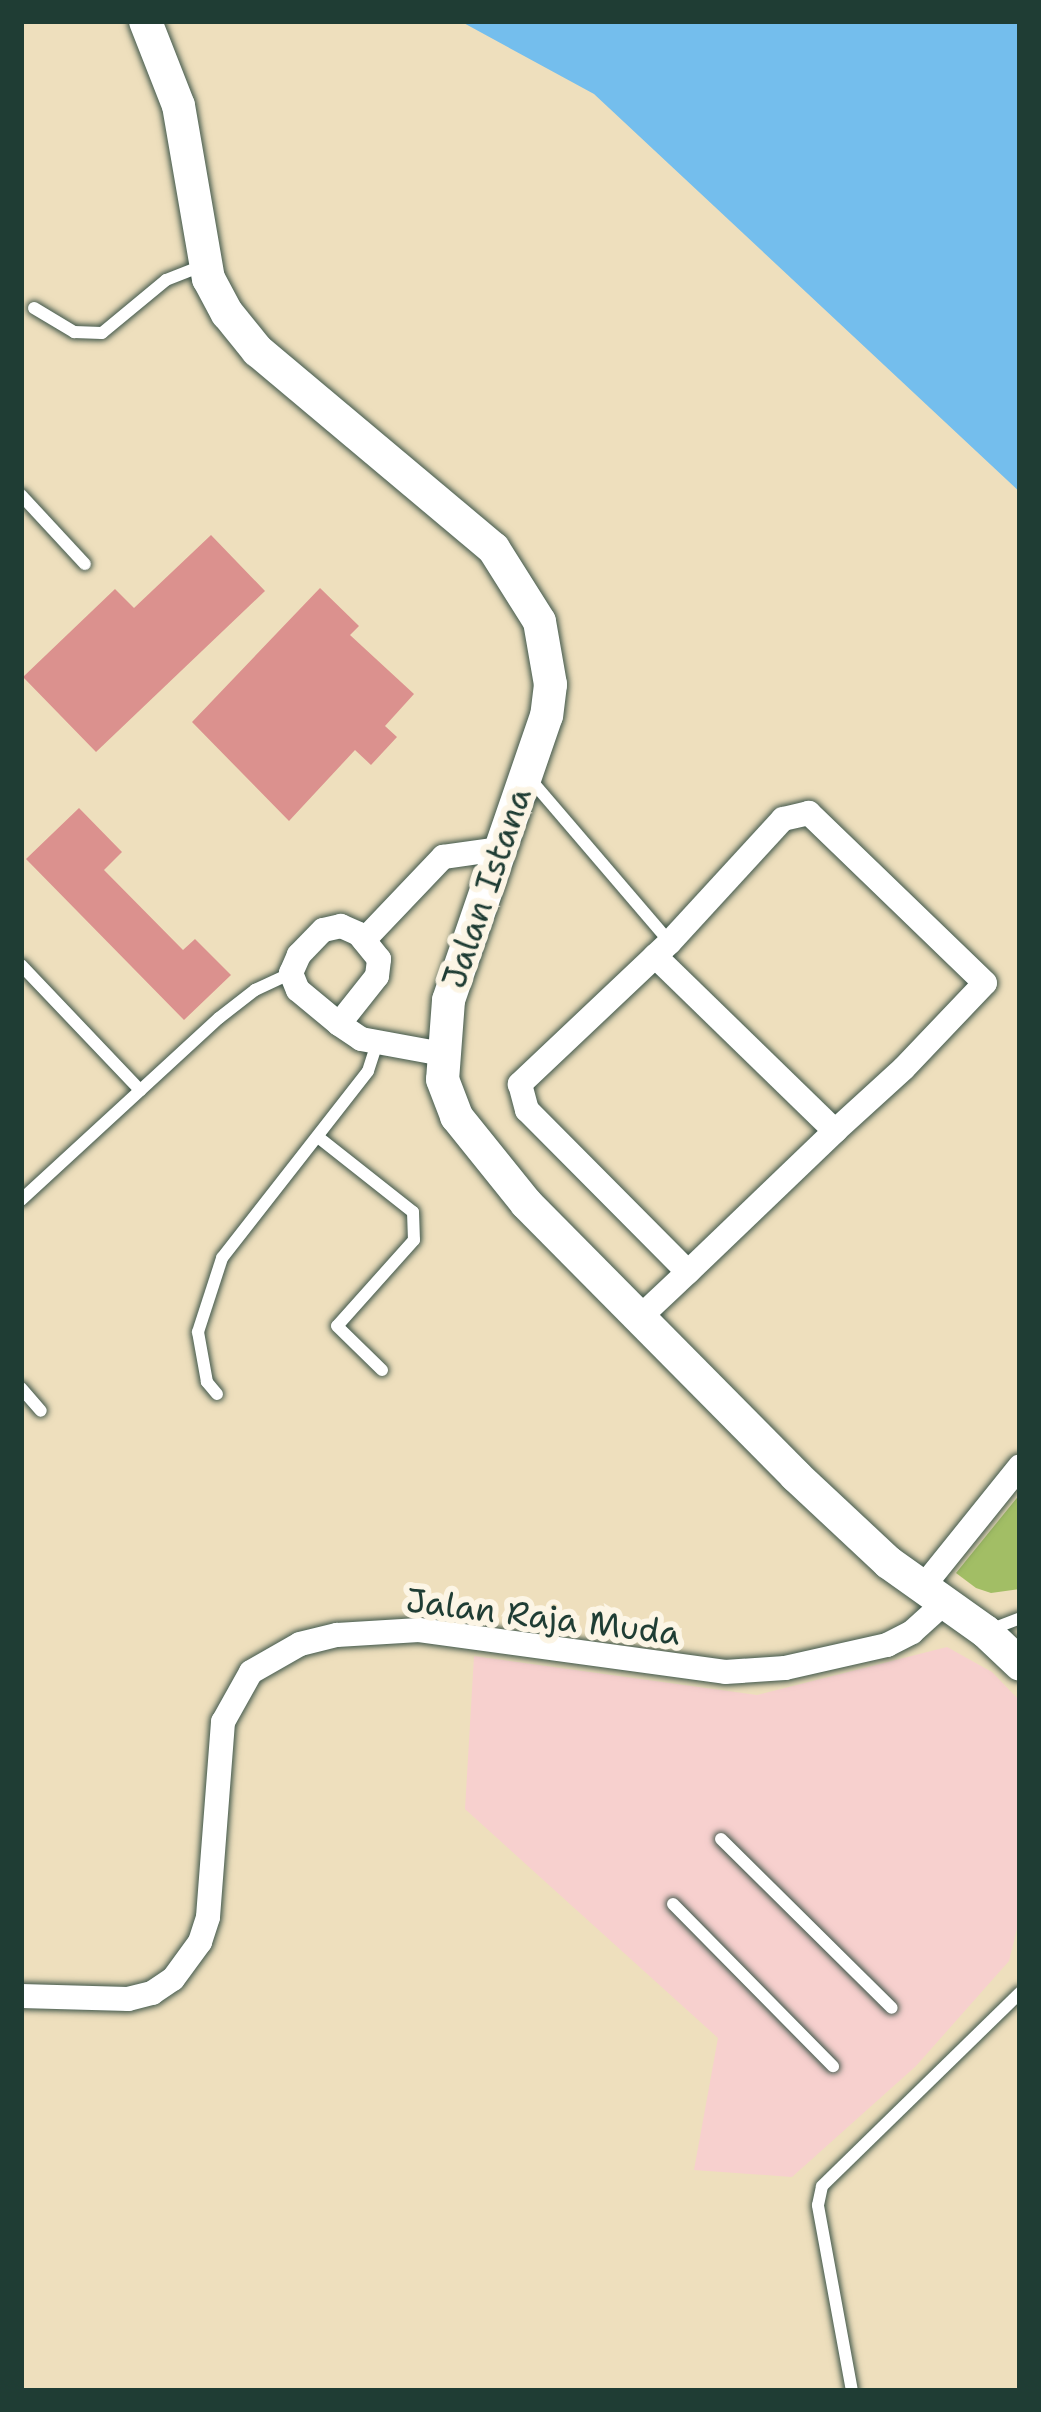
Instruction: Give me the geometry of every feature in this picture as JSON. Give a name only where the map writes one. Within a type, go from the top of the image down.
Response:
[{"type":"street","name":"Jalan Istana","points":[[145,21],[178,105],[205,265],[227,313],[257,350],[456,512],[523,588],[539,621],[550,684],[527,775],[448,1000],[442,1079],[457,1116],[526,1203],[637,1320],[811,1490],[932,1596],[985,1631],[1020,1664]]},
{"type":"street","points":[[637,1320],[688,1272],[835,1132],[985,982],[808,814],[783,819],[663,949],[520,1084],[527,1110],[688,1272]]},
{"type":"street","points":[[364,940],[443,857],[500,849]]},
{"type":"street","points":[[339,1024],[377,976],[379,958],[364,940],[340,926],[323,930],[299,955],[291,973],[298,990],[339,1024],[377,1043],[442,1054]]},
{"type":"street","points":[[663,949],[835,1132]]},
{"type":"street","name":"Jalan Raja Muda","points":[[21,1996],[128,1999],[173,1979],[200,1942],[208,1917],[223,1722],[251,1672],[300,1644],[337,1635],[418,1630],[745,1670],[850,1656],[912,1632],[1020,1466]]},
{"type":"lane","points":[[34,308],[74,332],[102,333],[166,280],[205,265]]},
{"type":"lane","points":[[21,496],[85,564]]},
{"type":"lane","points":[[527,775],[663,949]]},
{"type":"lane","points":[[21,965],[140,1090]]},
{"type":"lane","points":[[21,1200],[255,990],[291,973]]},
{"type":"lane","points":[[217,1394],[206,1382],[198,1332],[222,1258],[368,1071],[377,1043]]},
{"type":"lane","points":[[318,1137],[413,1212],[414,1240],[337,1326],[382,1370]]},
{"type":"lane","points":[[21,1388],[40,1411]]},
{"type":"lane","points":[[985,1631],[1020,1618]]},
{"type":"lane","points":[[721,1839],[892,2008]]},
{"type":"lane","points":[[674,1904],[832,2066]]},
{"type":"lane","points":[[852,2391],[818,2205],[822,2186],[1020,1993]]},
{"type":"shaded area","points":[[947,1647],[992,1672],[1020,1701],[1020,1917],[1009,1961],[916,2066],[792,2177],[694,2170],[718,2038],[465,1809],[474,1656],[757,1695]]},
{"type":"green space","points":[[1020,1494],[1020,1589],[991,1593],[976,1588],[956,1573]]},
{"type":"water","points":[[460,21],[1020,21],[1020,492],[594,94]]},
{"type":"building","points":[[211,535],[265,591],[96,752],[23,677],[115,589],[134,608]]},
{"type":"building","points":[[320,588],[359,626],[350,635],[414,694],[385,726],[397,737],[371,765],[355,750],[289,821],[192,722]]},
{"type":"building","points":[[79,808],[122,852],[104,870],[183,950],[195,939],[231,975],[184,1020],[26,859]]}]
